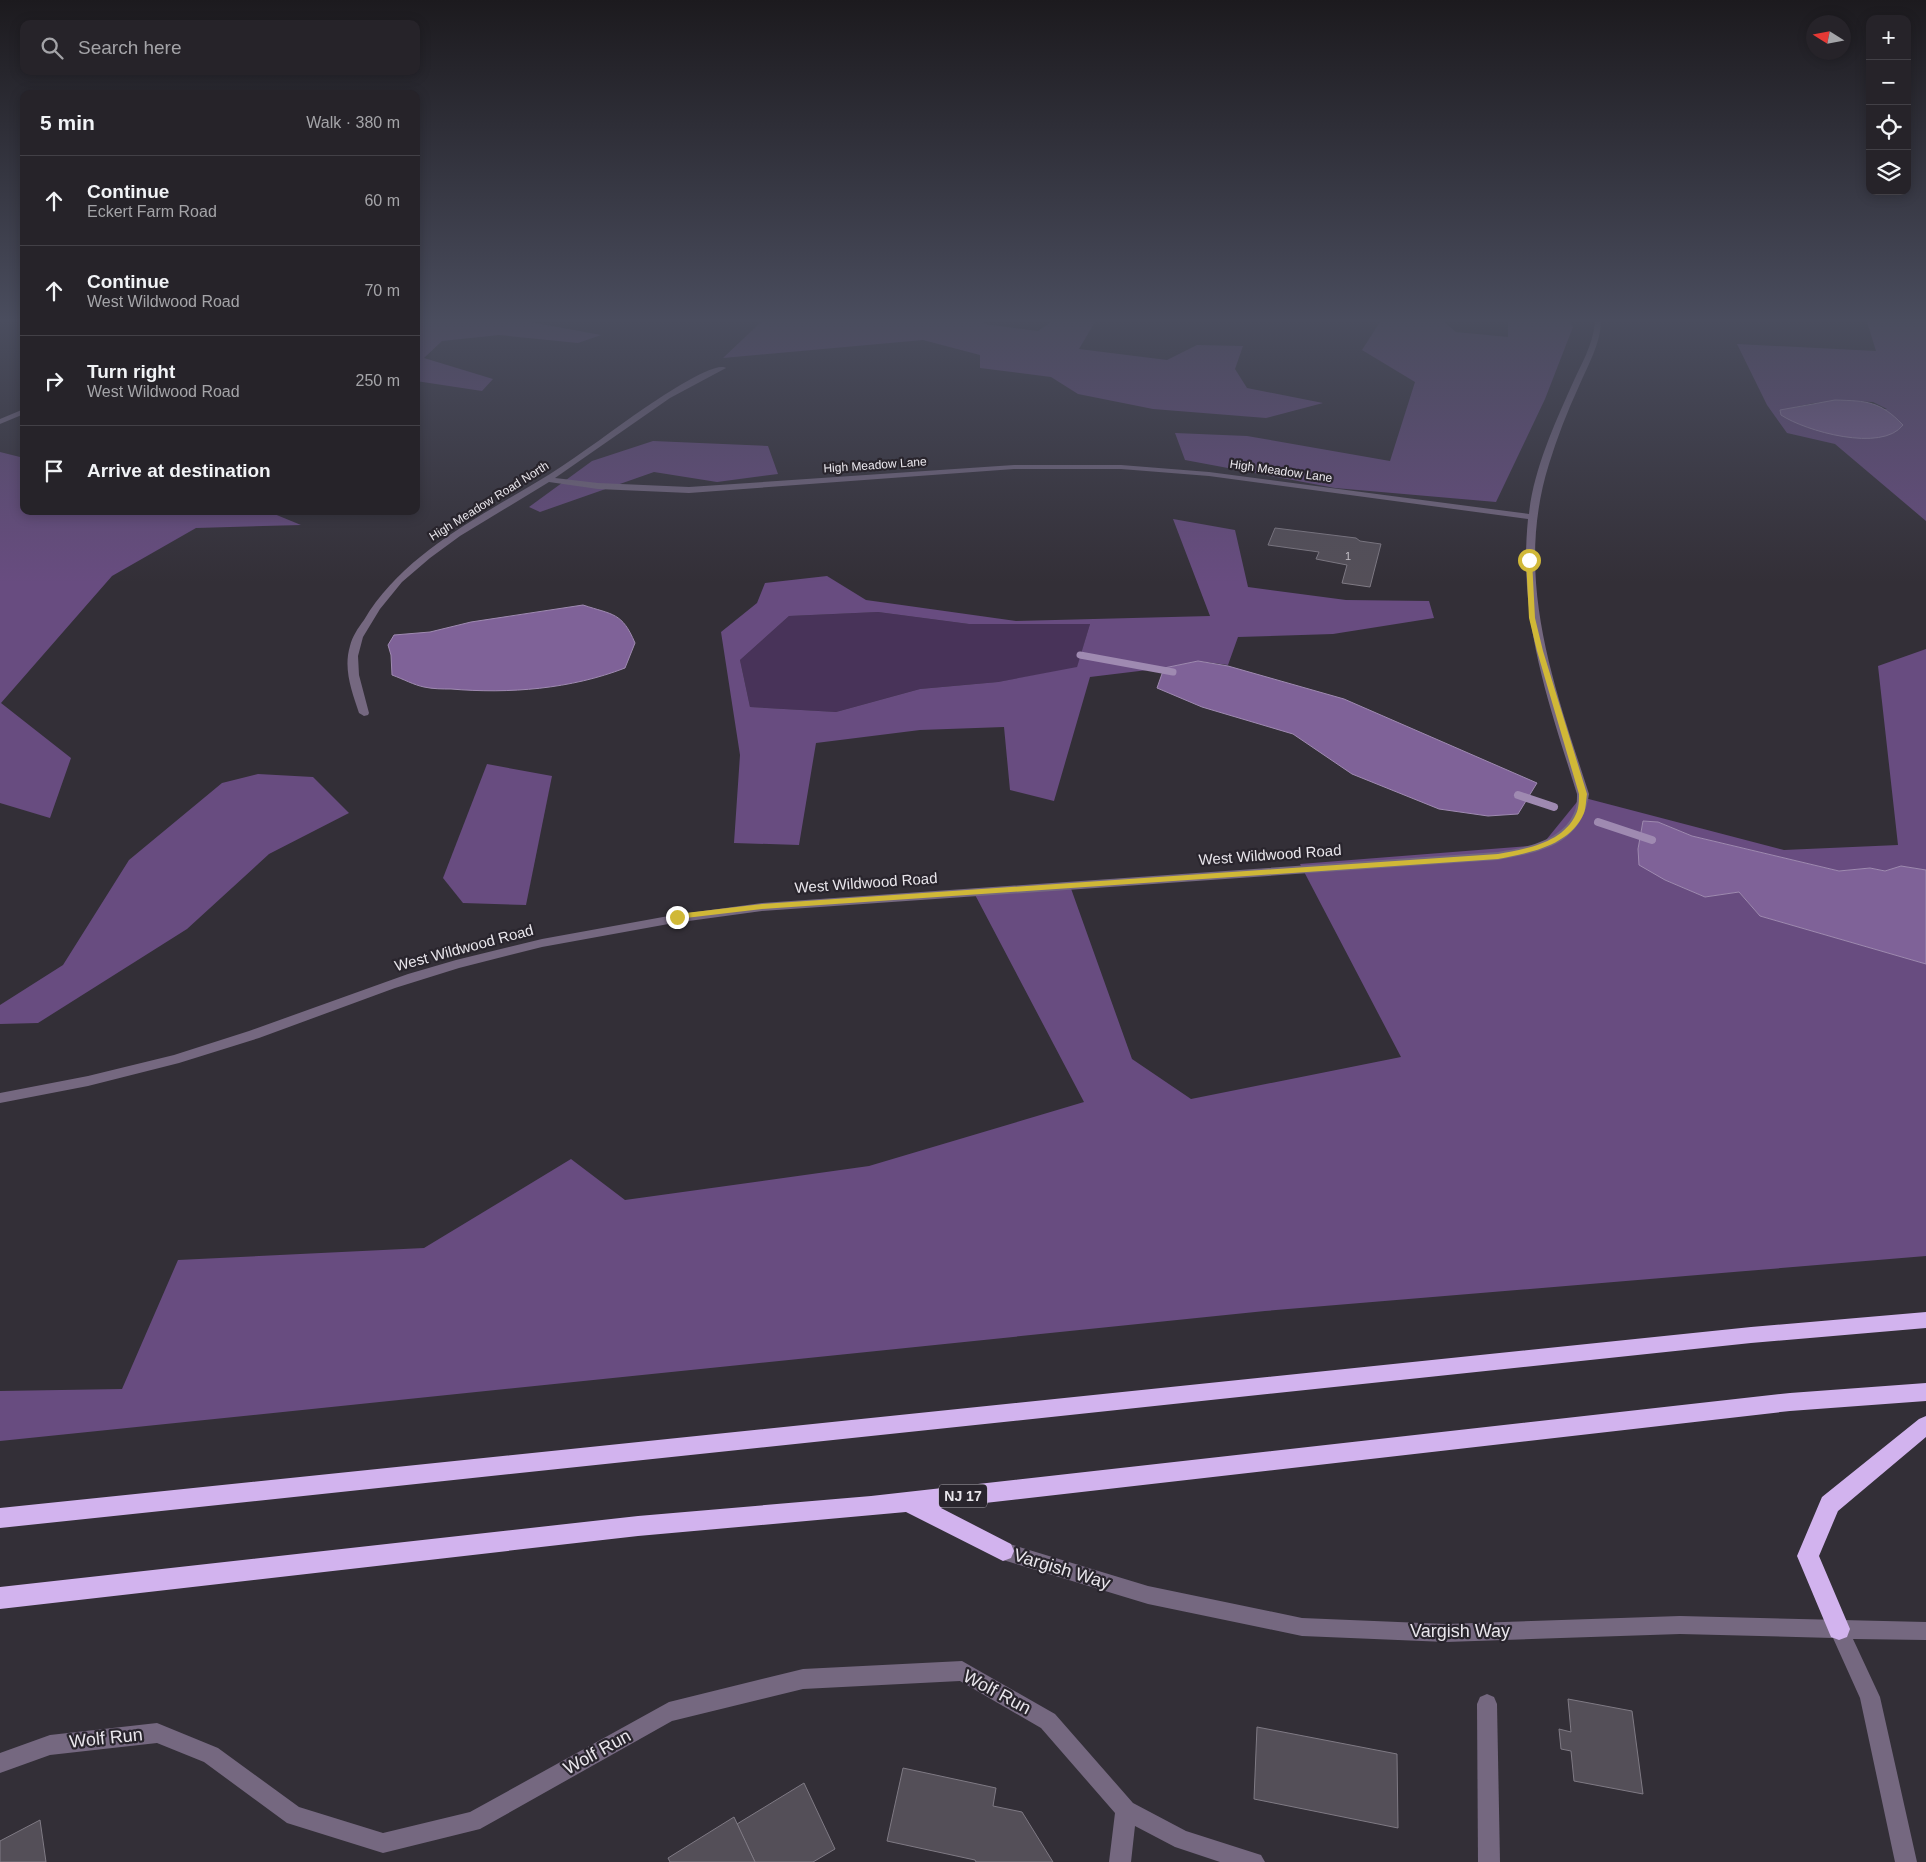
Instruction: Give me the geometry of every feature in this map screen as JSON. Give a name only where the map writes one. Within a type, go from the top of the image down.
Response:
[{"type":"highway","points":[[0,1518],[1751,1335],[1926,1320]]},
{"type":"highway","name":"NJ 17","points":[[0,1598],[638,1526],[908,1502],[1780,1403],[1926,1392]]},
{"type":"highway","points":[[1840,1629],[1808,1556],[1830,1504],[1926,1425]]},
{"type":"highway","points":[[908,1502],[1003,1551]]},
{"type":"street","name":"High Meadow Road North","points":[[364,713],[352,677],[352,656],[358,636],[373,611],[389,592],[428,555],[547,479],[648,409]]},
{"type":"street","name":"West Wildwood Road","points":[[0,1098],[64,1087],[148,1067],[230,1042],[413,977],[502,952],[590,932],[677,917],[762,907],[1498,856],[1529,851],[1553,841],[1570,828],[1580,813],[1583,794],[1541,655],[1532,618],[1528,576],[1531,517],[1555,431],[1565,409]]},
{"type":"street","points":[[0,422],[20,413]]},
{"type":"street","name":"High Meadow Lane","points":[[547,479],[598,486],[689,490],[1014,467],[1121,467],[1209,474],[1531,517]]},
{"type":"street","name":"Vargish Way","points":[[1003,1551],[1148,1595],[1302,1627],[1446,1633],[1680,1625],[1926,1631]]},
{"type":"street","points":[[1840,1629],[1870,1698],[1906,1862]]},
{"type":"street","name":"Wolf Run","points":[[0,1763],[50,1745],[156,1733],[210,1755],[294,1816],[384,1843],[473,1822],[669,1712],[803,1679],[962,1671],[1048,1721],[1126,1810]]},
{"type":"street","points":[[1487,1704],[1489,1862]]},
{"type":"street","points":[[1120,1862],[1126,1810],[1182,1840],[1254,1862]]},
{"type":"shaded area","points":[[1152,409],[1301,409],[1266,418]]},
{"type":"shaded area","points":[[1406,409],[1540,409],[1496,502],[1335,488],[1185,460],[1175,433],[1247,436],[1390,461]]},
{"type":"shaded area","points":[[1770,409],[1926,409],[1926,521],[1835,444],[1787,433]]},
{"type":"shaded area","points":[[1883,409],[1903,425],[1893,433],[1878,438],[1843,436],[1825,433],[1792,421],[1781,415],[1780,410]]},
{"type":"shaded area","points":[[653,441],[768,446],[778,474],[717,482],[654,472],[540,512],[529,507],[592,461]]},
{"type":"shaded area","points":[[0,452],[20,457],[20,515],[277,515],[301,525],[196,528],[112,576],[1,703],[71,758],[50,818],[0,803]]},
{"type":"shaded area","points":[[1173,519],[1235,530],[1248,587],[1346,600],[1429,601],[1434,618],[1333,634],[1238,637],[1228,665],[1198,661],[1164,668],[1090,677],[1054,801],[1010,790],[1004,727],[920,730],[816,743],[799,845],[734,843],[740,755],[721,632],[757,603],[765,583],[827,576],[866,600],[1016,621],[1210,616]],"holes":[[[878,612],[969,624],[1090,624],[1077,667],[998,682],[920,689],[836,712],[750,707],[740,660],[789,616]]]},
{"type":"shaded area","points":[[583,605],[609,613],[626,625],[635,643],[625,668],[583,681],[562,685],[495,691],[427,688],[392,675],[391,655],[388,645],[394,635],[430,632],[471,622]]},
{"type":"shaded area","points":[[878,612],[969,624],[1090,624],[1077,668],[998,682],[920,689],[836,712],[750,707],[740,660],[789,616]]},
{"type":"shaded area","points":[[1926,649],[1926,870],[1901,866],[1885,871],[1870,868],[1839,871],[1692,836],[1658,822],[1643,821],[1638,849],[1665,880],[1705,897],[1739,892],[1760,916],[1926,964],[1926,1256],[1265,1311],[0,1441],[0,1391],[122,1389],[178,1260],[424,1248],[571,1159],[625,1200],[869,1166],[1084,1102],[972,889],[1069,883],[1132,1059],[1191,1099],[1401,1057],[1300,864],[1542,845],[1581,797],[1784,850],[1898,845],[1878,666]]},
{"type":"shaded area","points":[[1198,661],[1228,666],[1344,699],[1537,783],[1518,814],[1488,816],[1439,809],[1352,774],[1293,734],[1202,707],[1157,688],[1164,668]]},
{"type":"shaded area","points":[[487,764],[552,776],[526,905],[463,903],[443,878]]},
{"type":"shaded area","points":[[258,774],[313,777],[349,813],[269,854],[187,929],[38,1023],[0,1024],[0,1005],[63,965],[129,860],[222,783]]},
{"type":"shaded area","points":[[1643,821],[1658,822],[1692,836],[1839,871],[1870,868],[1885,871],[1901,866],[1926,870],[1926,964],[1760,916],[1739,892],[1705,897],[1665,880],[1639,865],[1638,849]]},
{"type":"building","points":[[1275,528],[1356,538],[1360,541],[1381,544],[1370,587],[1342,583],[1347,565],[1316,559],[1319,552],[1268,545]]},
{"type":"building","points":[[1568,1699],[1632,1711],[1643,1794],[1574,1781],[1571,1751],[1561,1749],[1559,1729],[1571,1732]]},
{"type":"building","points":[[1257,1727],[1397,1754],[1398,1828],[1254,1799]]},
{"type":"building","points":[[903,1768],[996,1788],[993,1806],[1022,1812],[1053,1862],[976,1862],[975,1860],[887,1841]]},
{"type":"building","points":[[804,1783],[835,1849],[813,1862],[755,1862],[737,1824]]},
{"type":"building","points":[[734,1817],[755,1862],[670,1862],[668,1858]]},
{"type":"building","points":[[40,1820],[46,1862],[0,1862],[0,1841]]},
{"type":"waterway","points":[[1080,655],[1173,672]]},
{"type":"waterway","points":[[1518,795],[1554,807]]},
{"type":"waterway","points":[[1598,822],[1652,840]]},
{"type":"route","points":[[677,917],[762,907],[1498,856],[1529,851],[1553,841],[1570,828],[1580,813],[1583,794],[1540,651],[1532,618],[1528,576],[1529,560]]}]
